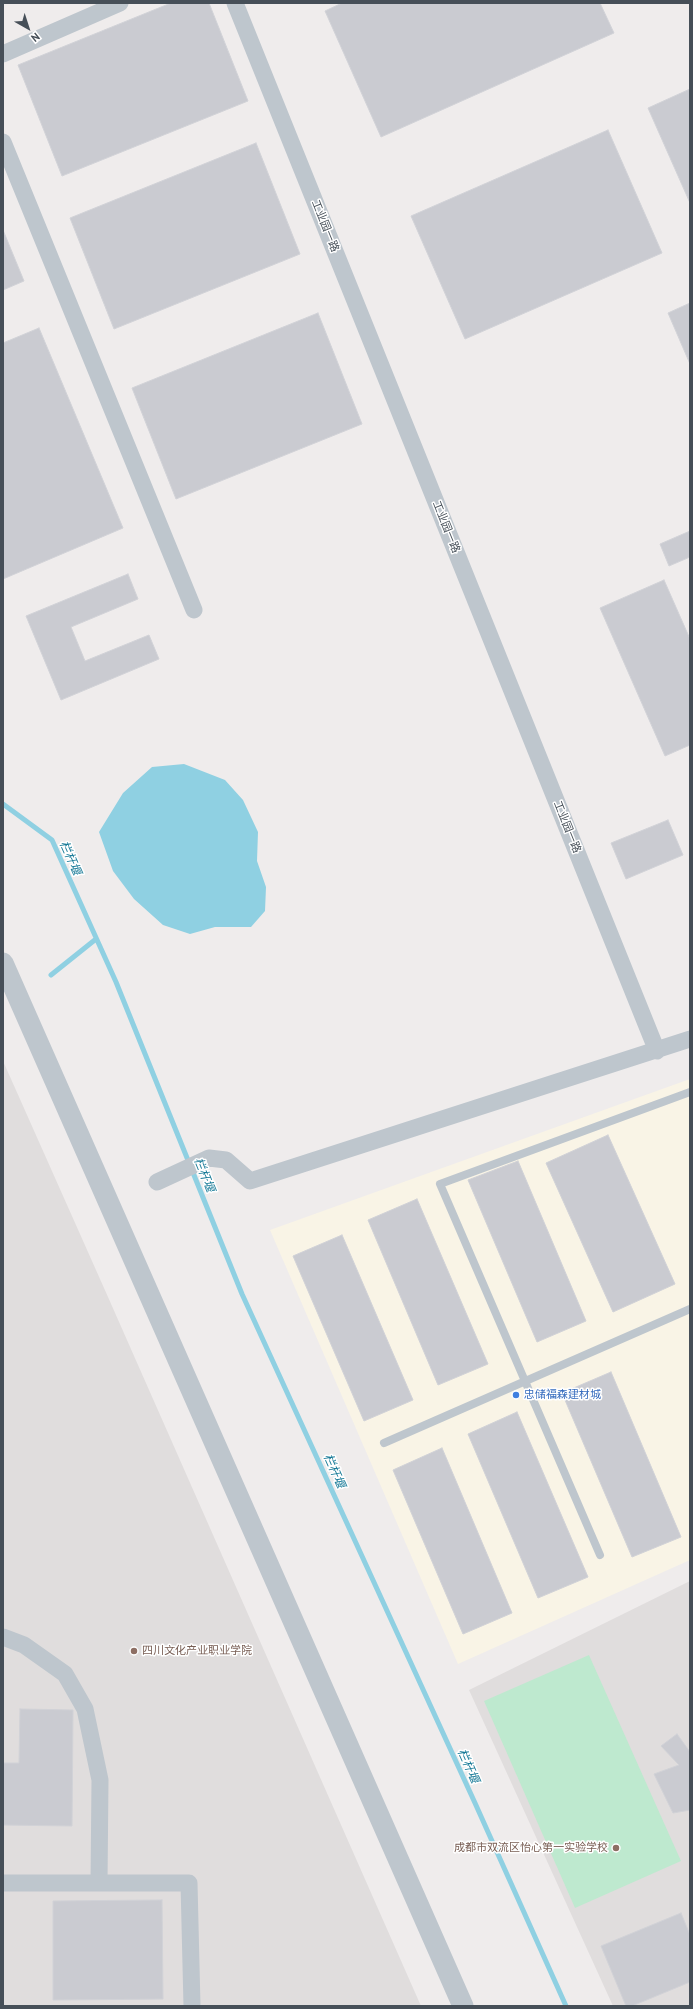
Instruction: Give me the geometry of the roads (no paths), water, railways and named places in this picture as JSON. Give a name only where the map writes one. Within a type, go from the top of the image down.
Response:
[{"type":"street","points":[[3,54],[120,3]]},
{"type":"street","name":"工业园一路","points":[[235,3],[657,1051]]},
{"type":"street","points":[[3,142],[194,610]]},
{"type":"street","points":[[3,964],[463,2006]]},
{"type":"street","points":[[157,1182],[209,1158],[226,1160],[250,1181],[657,1051],[690,1039]]},
{"type":"street","points":[[3,1637],[24,1645],[65,1674],[85,1709],[100,1780],[99,1883]]},
{"type":"street","points":[[3,1883],[189,1883],[192,2006]]},
{"type":"lane","points":[[600,1555],[440,1184],[690,1092]]},
{"type":"lane","points":[[384,1443],[690,1309]]},
{"type":"water","points":[[184,764],[225,780],[243,800],[258,832],[257,861],[266,887],[265,911],[251,927],[215,927],[190,934],[163,925],[134,899],[113,871],[99,832],[123,793],[152,767]]},
{"type":"waterway","name":"栏杆堰","points":[[3,804],[52,840],[116,982],[242,1294],[475,1803],[566,2006]]},
{"type":"waterway","name":"栏杆堰","points":[[51,975],[96,939]]},
{"type":"place","name":"忠储福森建材城","points":[[516,1395]]},
{"type":"place","name":"四川文化产业职业学院","points":[[134,1651]]},
{"type":"place","name":"成都市双流区怡心第一实验学校","points":[[616,1848]]}]
